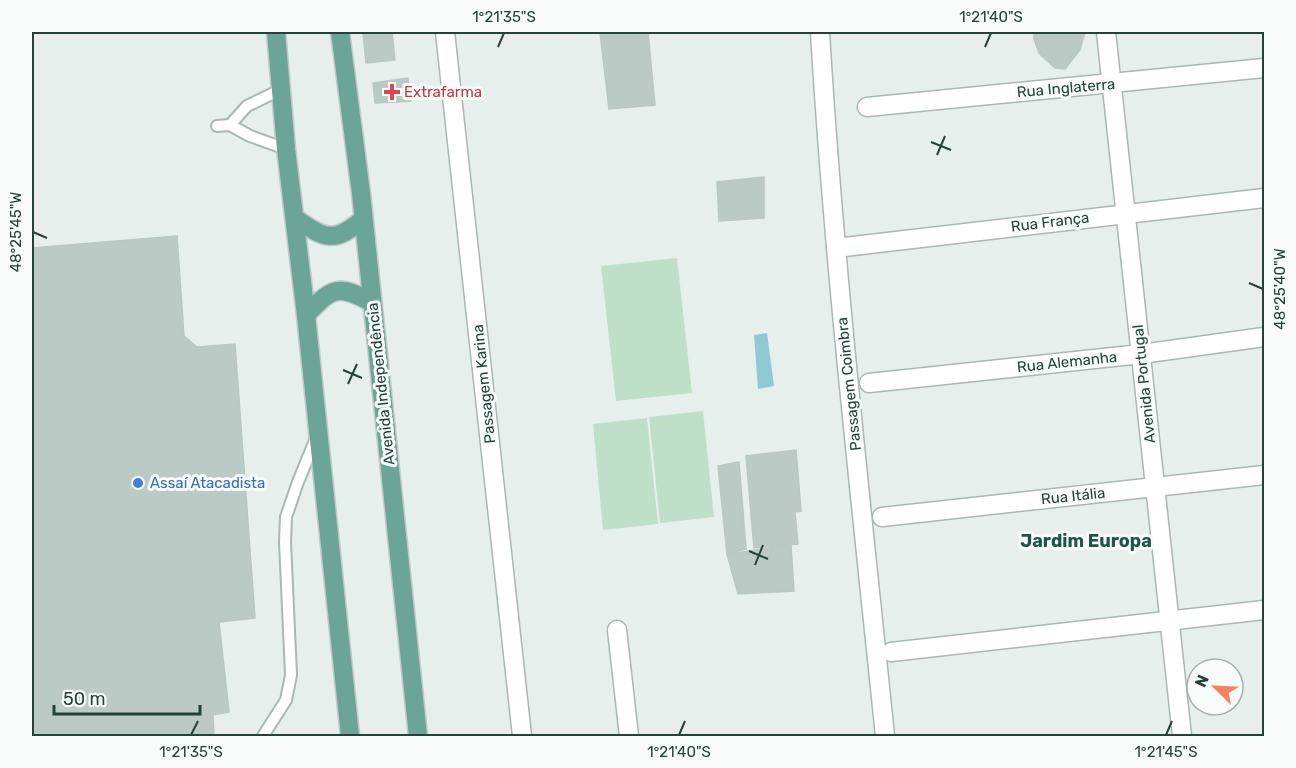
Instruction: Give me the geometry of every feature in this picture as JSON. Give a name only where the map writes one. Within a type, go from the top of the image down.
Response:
[{"type":"main road","points":[[276,32],[286,149],[319,432],[350,736]]},
{"type":"main road","name":"Avenida Independência","points":[[340,32],[363,219],[418,736]]},
{"type":"main road","points":[[295,218],[317,234],[331,237],[349,232],[363,219]]},
{"type":"main road","points":[[306,315],[326,295],[339,290],[353,291],[372,303]]},
{"type":"street","name":"Passagem Karina","points":[[445,32],[522,736]]},
{"type":"street","name":"Passagem Coimbra","points":[[820,32],[848,386],[885,736]]},
{"type":"street","name":"Avenida Portugal","points":[[1106,32],[1182,736]]},
{"type":"street","name":"Rua Inglaterra","points":[[867,107],[1264,68]]},
{"type":"street","name":"Rua França","points":[[836,248],[1264,198]]},
{"type":"street","name":"Rua Alemanha","points":[[868,383],[1141,354],[1264,337]]},
{"type":"street","name":"Rua Itália","points":[[882,517],[1264,475]]},
{"type":"street","points":[[891,652],[1264,610]]},
{"type":"street","points":[[616,630],[629,736]]},
{"type":"lane","points":[[230,125],[248,106],[282,89]]},
{"type":"lane","points":[[217,126],[230,125],[250,136],[286,149]]},
{"type":"lane","points":[[263,736],[286,700],[291,675],[285,543],[286,517],[297,482],[319,432]]},
{"type":"green space","points":[[677,258],[692,393],[616,401],[601,266]]},
{"type":"green space","points":[[703,411],[714,517],[660,523],[649,417]]},
{"type":"green space","points":[[647,418],[658,524],[603,530],[593,424]]},
{"type":"water","points":[[767,333],[774,386],[758,389],[754,335]]},
{"type":"building","points":[[363,32],[392,32],[395,60],[366,63]]},
{"type":"building","points":[[600,32],[648,32],[655,105],[609,109]]},
{"type":"building","points":[[1034,32],[1085,32],[1080,50],[1065,69],[1055,68],[1039,53]]},
{"type":"building","name":"Extrafarma","points":[[408,78],[411,101],[375,103],[373,83]]},
{"type":"building","points":[[764,177],[764,218],[719,221],[717,182]]},
{"type":"building","name":"Assaí Atacadista","points":[[177,236],[184,336],[197,347],[235,344],[255,618],[219,622],[229,712],[213,715],[214,736],[32,736],[32,248]]},
{"type":"building","points":[[796,450],[801,511],[795,512],[798,544],[754,548],[746,456]]},
{"type":"building","points":[[739,462],[746,549],[727,554],[718,466]]},
{"type":"building","points":[[791,545],[794,591],[738,594],[727,554]]},
{"type":"place","name":"Extrafarma","points":[[392,92]]},
{"type":"place","name":"Assaí Atacadista","points":[[138,483]]},
{"type":"district","name":"Jardim Europa","points":[[1086,541]]}]
